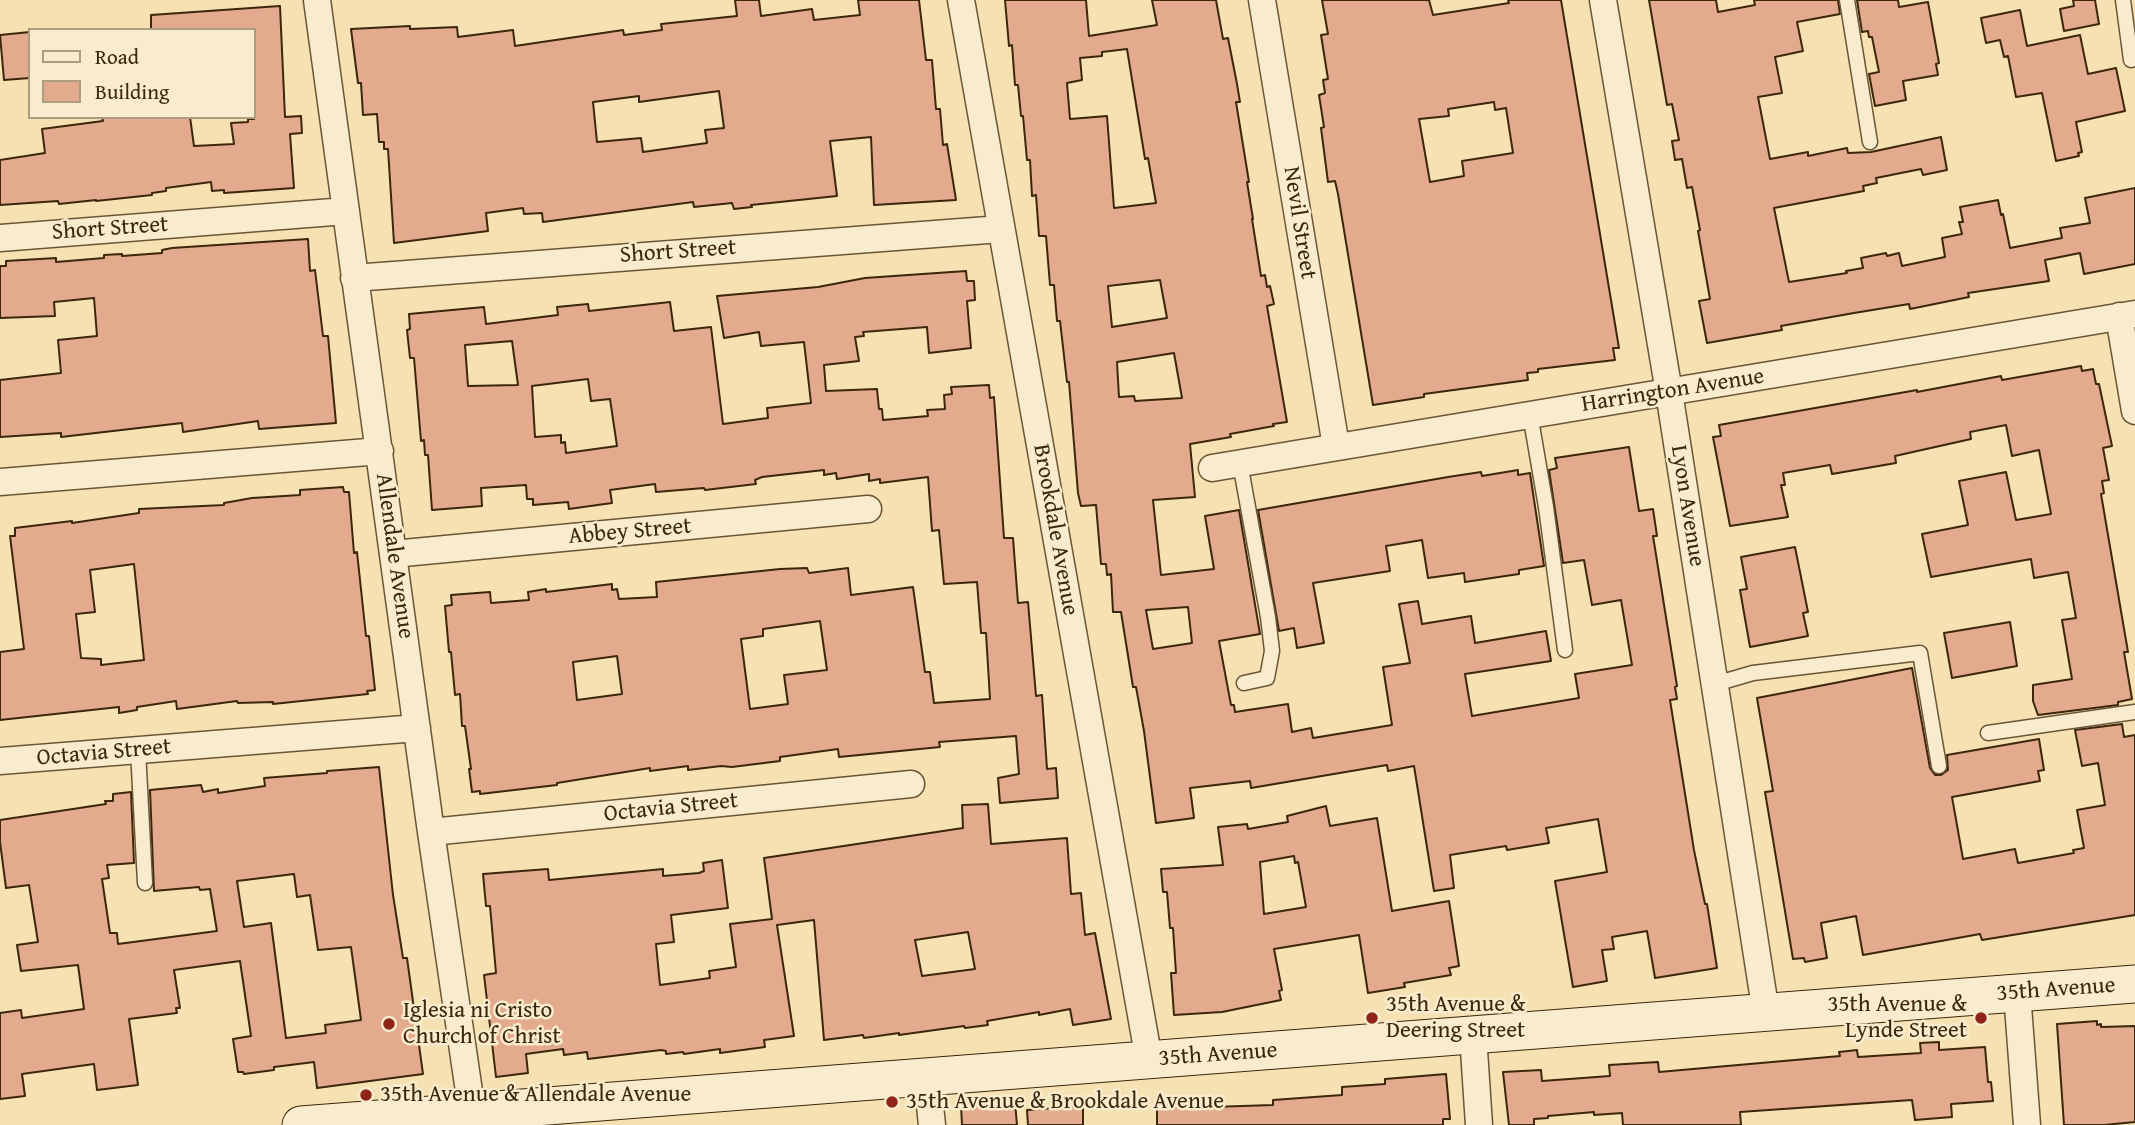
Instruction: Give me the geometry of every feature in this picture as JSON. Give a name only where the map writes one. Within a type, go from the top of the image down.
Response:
[{"type":"main road","name":"35th Avenue","points":[[302,1125],[2135,984]]},
{"type":"street","name":"Allendale Avenue","points":[[317,0],[472,1112]]},
{"type":"street","name":"Brookdale Avenue","points":[[961,0],[1149,1060]]},
{"type":"street","name":"Nevil Street","points":[[1262,0],[1336,446]]},
{"type":"street","name":"Lyon Avenue","points":[[1603,0],[1669,392],[1766,1013]]},
{"type":"street","name":"Short Street","points":[[0,238],[346,211]]},
{"type":"street","name":"Short Street","points":[[354,278],[1001,229]]},
{"type":"street","name":"Harrington Avenue","points":[[1212,468],[2127,315]]},
{"type":"street","points":[[2127,315],[2135,411]]},
{"type":"street","points":[[0,482],[380,451]]},
{"type":"street","name":"Abbey Street","points":[[393,554],[868,509]]},
{"type":"street","name":"Octavia Street","points":[[0,761],[417,728]]},
{"type":"street","name":"Octavia Street","points":[[431,832],[911,784]]},
{"type":"street","points":[[2017,993],[2027,1125]]},
{"type":"street","points":[[1473,1035],[1479,1125]]},
{"type":"street","points":[[927,1077],[932,1125]]},
{"type":"lane","points":[[1847,0],[1870,142]]},
{"type":"lane","points":[[2123,0],[2131,60]]},
{"type":"lane","points":[[1530,414],[1546,507],[1565,650]]},
{"type":"lane","points":[[1240,463],[1272,651],[1267,678],[1244,683]]},
{"type":"lane","points":[[1714,684],[1754,673],[1920,653],[1939,766]]},
{"type":"lane","points":[[1988,733],[2135,712]]},
{"type":"lane","points":[[138,750],[145,884]]},
{"type":"building","points":[[735,0],[759,0],[761,16],[812,9],[814,20],[860,15],[858,0],[919,0],[926,60],[932,60],[936,109],[940,109],[943,145],[947,144],[956,200],[874,205],[871,137],[830,141],[837,196],[734,209],[732,203],[694,207],[693,202],[543,222],[542,213],[524,214],[523,208],[486,213],[488,231],[394,243],[388,149],[384,149],[384,142],[379,142],[377,114],[363,115],[361,83],[358,83],[351,29],[457,27],[458,37],[513,30],[515,46],[623,30],[624,35],[662,30],[661,24],[737,16]],"holes":[[[719,91],[724,128],[705,130],[707,143],[643,152],[641,138],[597,142],[593,102],[639,96],[639,102]]]},
{"type":"building","points":[[1005,0],[1086,0],[1089,36],[1157,25],[1152,0],[1216,0],[1223,39],[1228,38],[1237,84],[1240,102],[1236,102],[1252,219],[1261,276],[1265,275],[1274,304],[1267,306],[1287,422],[1230,434],[1231,437],[1190,444],[1195,497],[1153,500],[1161,575],[1214,569],[1205,516],[1239,510],[1260,634],[1219,641],[1231,705],[1234,705],[1235,712],[1288,704],[1292,732],[1311,728],[1313,738],[1392,725],[1383,667],[1410,663],[1399,604],[1418,601],[1422,624],[1471,616],[1475,643],[1546,631],[1551,661],[1465,674],[1472,716],[1579,698],[1575,674],[1632,665],[1621,600],[1592,605],[1584,560],[1563,563],[1549,470],[1557,468],[1555,458],[1629,447],[1639,511],[1653,509],[1657,536],[1653,536],[1677,686],[1677,699],[1670,700],[1694,850],[1707,904],[1717,968],[1655,978],[1647,931],[1612,937],[1614,949],[1602,950],[1607,981],[1573,987],[1555,881],[1607,872],[1598,819],[1546,828],[1549,843],[1507,850],[1506,846],[1450,855],[1454,888],[1434,891],[1414,766],[1388,771],[1387,765],[1251,788],[1250,781],[1190,788],[1194,818],[1156,823],[1144,731],[1136,687],[1133,687],[1121,612],[1113,612],[1111,574],[1107,575],[1106,564],[1101,564],[1096,505],[1081,506],[1078,493],[1069,382],[1060,321],[1057,321],[1054,285],[1050,285],[1046,236],[1039,236],[1036,195],[1032,196],[1030,160],[1027,160],[1018,85],[1015,85],[1012,45],[1009,46]],"holes":[[[1127,49],[1145,159],[1148,158],[1156,203],[1114,208],[1107,116],[1070,119],[1067,83],[1082,80],[1080,58],[1102,56],[1102,52]],[[1160,280],[1167,318],[1112,327],[1108,286]],[[1174,353],[1182,398],[1135,401],[1134,396],[1119,397],[1117,362]],[[1188,607],[1192,643],[1153,649],[1146,610]]]},
{"type":"building","points":[[1322,0],[1429,0],[1433,15],[1509,3],[1508,0],[1561,0],[1619,348],[1613,348],[1615,360],[1538,369],[1538,372],[1527,373],[1528,380],[1424,394],[1424,397],[1373,405],[1338,194],[1335,181],[1328,182],[1321,128],[1324,127],[1319,95],[1325,93],[1323,80],[1328,79],[1321,35],[1328,34]],"holes":[[[1494,102],[1495,110],[1506,108],[1513,153],[1462,161],[1464,176],[1430,182],[1419,119],[1449,116],[1448,109]]]},
{"type":"building","points":[[1649,0],[1716,0],[1718,12],[1755,5],[1754,0],[1838,0],[1840,14],[1797,22],[1803,51],[1775,57],[1782,93],[1758,97],[1770,159],[1808,152],[1808,156],[1847,148],[1848,153],[1871,152],[1941,137],[1947,170],[1923,175],[1921,169],[1876,178],[1877,183],[1863,186],[1864,191],[1774,208],[1789,282],[1847,273],[1846,271],[1863,268],[1861,258],[1886,253],[1887,256],[1899,253],[1902,266],[1945,257],[1942,238],[1962,234],[1959,222],[1963,222],[1960,207],[1998,200],[2010,248],[2062,238],[2060,228],[2090,223],[2085,198],[2135,188],[2135,264],[2084,274],[2080,253],[2045,260],[2049,281],[1968,293],[1969,297],[1910,309],[1909,304],[1781,326],[1782,330],[1707,343],[1699,301],[1710,299],[1698,231],[1700,230],[1692,187],[1687,188],[1682,159],[1675,160],[1672,141],[1679,140],[1672,104],[1667,105]]},
{"type":"building","points":[[1857,0],[1898,0],[1899,7],[1928,2],[1939,63],[1936,64],[1938,75],[1903,81],[1906,100],[1875,106],[1869,74],[1879,72],[1872,37],[1869,37],[1868,31],[1862,32]]},
{"type":"building","points":[[2073,0],[2095,0],[2099,24],[2064,31],[2060,9],[2074,6]]},
{"type":"building","points":[[280,6],[285,117],[301,116],[302,133],[290,134],[294,188],[224,193],[224,190],[212,191],[211,182],[166,188],[166,191],[152,195],[59,204],[58,201],[0,205],[0,160],[45,153],[42,129],[102,119],[190,119],[194,146],[234,144],[231,123],[256,119],[256,28],[151,28],[151,15]]},
{"type":"building","points":[[2020,10],[2027,46],[2080,35],[2088,74],[2116,68],[2125,111],[2076,122],[2082,152],[2078,153],[2079,156],[2056,161],[2042,93],[2016,97],[2008,56],[2004,57],[2000,40],[1986,43],[1981,18]]},
{"type":"building","points":[[28,32],[28,78],[4,80],[0,35]]},
{"type":"building","points":[[308,239],[310,271],[315,270],[323,336],[328,336],[336,423],[259,429],[258,421],[183,432],[182,423],[61,437],[61,433],[0,437],[0,380],[61,373],[58,340],[97,336],[94,298],[54,302],[55,316],[0,318],[0,266],[6,266],[6,261],[56,258],[56,262],[104,258],[104,255],[162,253],[162,250],[172,248]]},
{"type":"building","points":[[966,271],[967,281],[974,281],[975,300],[967,301],[971,348],[929,353],[927,327],[863,332],[864,336],[855,337],[859,361],[824,365],[826,391],[877,389],[883,420],[928,416],[927,410],[945,409],[944,395],[952,394],[951,387],[989,385],[990,398],[994,397],[1004,538],[1013,538],[1018,603],[1028,602],[1036,696],[1042,695],[1047,769],[1056,768],[1058,798],[1000,803],[998,778],[1019,774],[1016,736],[939,742],[940,747],[839,757],[838,749],[780,757],[780,761],[732,767],[688,770],[688,766],[650,771],[650,768],[557,785],[480,794],[480,791],[472,792],[460,694],[455,695],[449,652],[445,606],[452,605],[451,595],[490,592],[491,603],[529,600],[528,592],[546,589],[546,592],[612,584],[612,590],[617,589],[619,599],[657,597],[656,582],[780,569],[807,568],[809,573],[848,568],[851,595],[913,587],[925,672],[930,672],[934,703],[990,699],[986,633],[981,633],[977,582],[944,584],[939,530],[932,531],[928,477],[880,483],[880,479],[869,481],[869,474],[837,479],[836,473],[824,475],[824,470],[762,477],[755,480],[756,484],[705,490],[656,492],[655,484],[610,490],[612,503],[569,509],[568,502],[533,505],[533,499],[527,499],[526,485],[481,488],[482,506],[432,510],[428,455],[425,455],[424,440],[421,441],[414,358],[410,358],[407,330],[410,329],[409,314],[484,307],[486,324],[558,315],[557,307],[588,304],[589,311],[670,302],[674,331],[711,327],[723,424],[768,418],[767,408],[811,403],[804,342],[761,346],[759,332],[724,338],[717,296],[818,287],[865,278]],"holes":[[[512,341],[518,385],[468,386],[465,345]],[[588,379],[591,401],[610,399],[617,446],[566,453],[565,442],[561,443],[561,435],[535,437],[532,386]],[[820,621],[827,670],[784,675],[788,704],[750,709],[741,639],[763,636],[763,629]],[[617,656],[622,694],[577,700],[573,662]]]},
{"type":"building","points":[[2081,366],[2082,371],[2093,369],[2096,384],[2099,384],[2112,446],[2103,448],[2109,480],[2102,481],[2104,493],[2101,494],[2128,652],[2124,652],[2132,699],[2118,702],[2118,705],[2038,715],[2033,701],[2033,685],[2072,679],[2062,620],[2076,618],[2068,572],[2034,578],[2031,559],[1931,577],[1922,534],[1968,525],[1959,481],[2006,472],[2016,520],[2051,514],[2039,450],[2012,456],[2006,425],[1970,432],[1971,439],[1895,456],[1896,463],[1832,474],[1830,465],[1783,473],[1785,485],[1781,485],[1788,517],[1730,526],[1713,437],[1721,436],[1719,425],[2001,376],[2002,380]]},
{"type":"building","points":[[1518,470],[1518,475],[1530,473],[1544,566],[1519,570],[1519,574],[1465,582],[1464,573],[1428,578],[1422,540],[1386,546],[1390,571],[1313,583],[1324,643],[1297,648],[1294,628],[1279,631],[1258,510],[1448,477],[1481,472],[1482,476]]},
{"type":"building","points":[[343,487],[344,492],[349,492],[354,553],[357,552],[375,690],[367,691],[368,694],[273,704],[237,701],[177,709],[176,701],[137,707],[137,710],[119,713],[119,707],[0,720],[0,652],[24,649],[10,536],[15,536],[15,528],[139,513],[139,509],[224,505],[252,498],[300,495],[300,490]],"holes":[[[134,564],[144,660],[101,665],[101,659],[81,658],[76,614],[95,612],[90,570]]]},
{"type":"building","points":[[1795,547],[1808,612],[1803,613],[1808,636],[1750,647],[1740,590],[1747,589],[1741,557]]},
{"type":"building","points":[[2010,622],[2017,666],[1952,678],[1944,633]]},
{"type":"building","points":[[1912,668],[1930,768],[1935,775],[1941,775],[1948,770],[1947,755],[2039,739],[2044,770],[2038,771],[2040,781],[1952,797],[1963,859],[2015,849],[2018,863],[2074,853],[2073,850],[2084,848],[2077,810],[2105,805],[2098,763],[2082,766],[2075,730],[2122,724],[2124,737],[2135,735],[2135,915],[1982,940],[1980,934],[1863,955],[1856,916],[1821,923],[1827,958],[1805,962],[1804,958],[1793,959],[1765,792],[1773,791],[1757,698]]},
{"type":"building","points":[[379,767],[393,895],[403,958],[407,958],[423,1074],[317,1088],[314,1062],[244,1074],[238,1072],[233,1039],[251,1036],[240,961],[174,970],[180,1008],[176,1008],[177,1013],[129,1019],[138,1085],[97,1090],[94,1064],[22,1074],[25,1096],[0,1099],[0,1013],[21,1010],[22,1018],[84,1009],[78,965],[21,971],[17,945],[38,942],[29,885],[6,888],[0,820],[106,804],[105,801],[113,801],[113,794],[131,792],[134,863],[107,865],[109,878],[102,879],[110,933],[117,933],[118,944],[217,931],[210,889],[200,890],[199,887],[154,891],[150,790],[201,785],[203,792],[218,789],[218,793],[265,786],[264,778]],"holes":[[[294,874],[297,897],[310,895],[318,950],[351,947],[361,1020],[325,1025],[326,1033],[286,1038],[271,923],[244,927],[237,881]]]},
{"type":"building","points":[[988,804],[991,844],[1067,838],[1071,894],[1081,893],[1085,935],[1095,933],[1111,1019],[1073,1025],[1070,1009],[987,1021],[988,1025],[965,1028],[824,1040],[814,920],[777,925],[794,1036],[764,1040],[765,1047],[720,1053],[720,1049],[684,1054],[666,1054],[666,1051],[661,1050],[588,1059],[587,1052],[564,1055],[563,1049],[526,1054],[528,1073],[496,1077],[484,975],[496,973],[490,906],[486,906],[483,874],[548,869],[549,880],[663,869],[663,876],[699,873],[704,871],[703,863],[722,860],[728,908],[671,915],[674,942],[656,944],[660,985],[710,978],[709,971],[736,967],[730,924],[772,919],[764,858],[963,828],[962,805]],"holes":[[[968,932],[975,969],[922,976],[915,940]]]},
{"type":"building","points":[[1326,806],[1330,826],[1377,818],[1392,911],[1449,901],[1459,966],[1449,968],[1451,975],[1404,983],[1405,987],[1368,993],[1359,935],[1274,949],[1282,990],[1279,991],[1281,1000],[1222,1012],[1174,1015],[1171,973],[1176,973],[1173,928],[1170,928],[1167,892],[1163,892],[1161,869],[1223,865],[1218,827],[1247,824],[1248,829],[1288,822],[1287,816]],"holes":[[[1294,856],[1295,863],[1298,862],[1306,907],[1264,914],[1260,862]]]},
{"type":"building","points":[[2097,1021],[2097,1025],[2101,1024],[2101,1027],[2135,1026],[2135,1122],[2064,1125],[2057,1024]]},
{"type":"building","points":[[1939,1042],[1939,1050],[1985,1047],[1988,1082],[1991,1082],[1993,1101],[1951,1104],[1952,1117],[1915,1120],[1912,1100],[1740,1112],[1741,1125],[1623,1125],[1622,1113],[1594,1115],[1594,1112],[1534,1119],[1534,1125],[1509,1125],[1503,1072],[1541,1070],[1542,1081],[1610,1076],[1609,1065],[1658,1062],[1659,1072],[1840,1056],[1839,1052],[1857,1050],[1858,1057],[1921,1053],[1920,1043]]},
{"type":"building","points":[[1446,1074],[1450,1119],[1443,1119],[1443,1125],[1157,1125],[1157,1106],[1211,1100],[1211,1107],[1273,1105],[1273,1100],[1342,1095],[1342,1087],[1385,1084],[1385,1079]]},
{"type":"building","points":[[1015,1102],[1017,1125],[962,1125],[961,1106]]},
{"type":"building","points":[[1083,1106],[1083,1125],[1028,1125],[1027,1110]]},
{"type":"place","name":"35th Avenue & Deering Street","points":[[1372,1018]]},
{"type":"place","name":"35th Avenue & Lynde Street","points":[[1981,1018]]},
{"type":"place","name":"Iglesia ni Cristo Church of Christ","points":[[389,1024]]},
{"type":"place","name":"35th Avenue & Allendale Avenue","points":[[366,1095]]},
{"type":"place","name":"35th Avenue & Brookdale Avenue","points":[[892,1102]]}]
